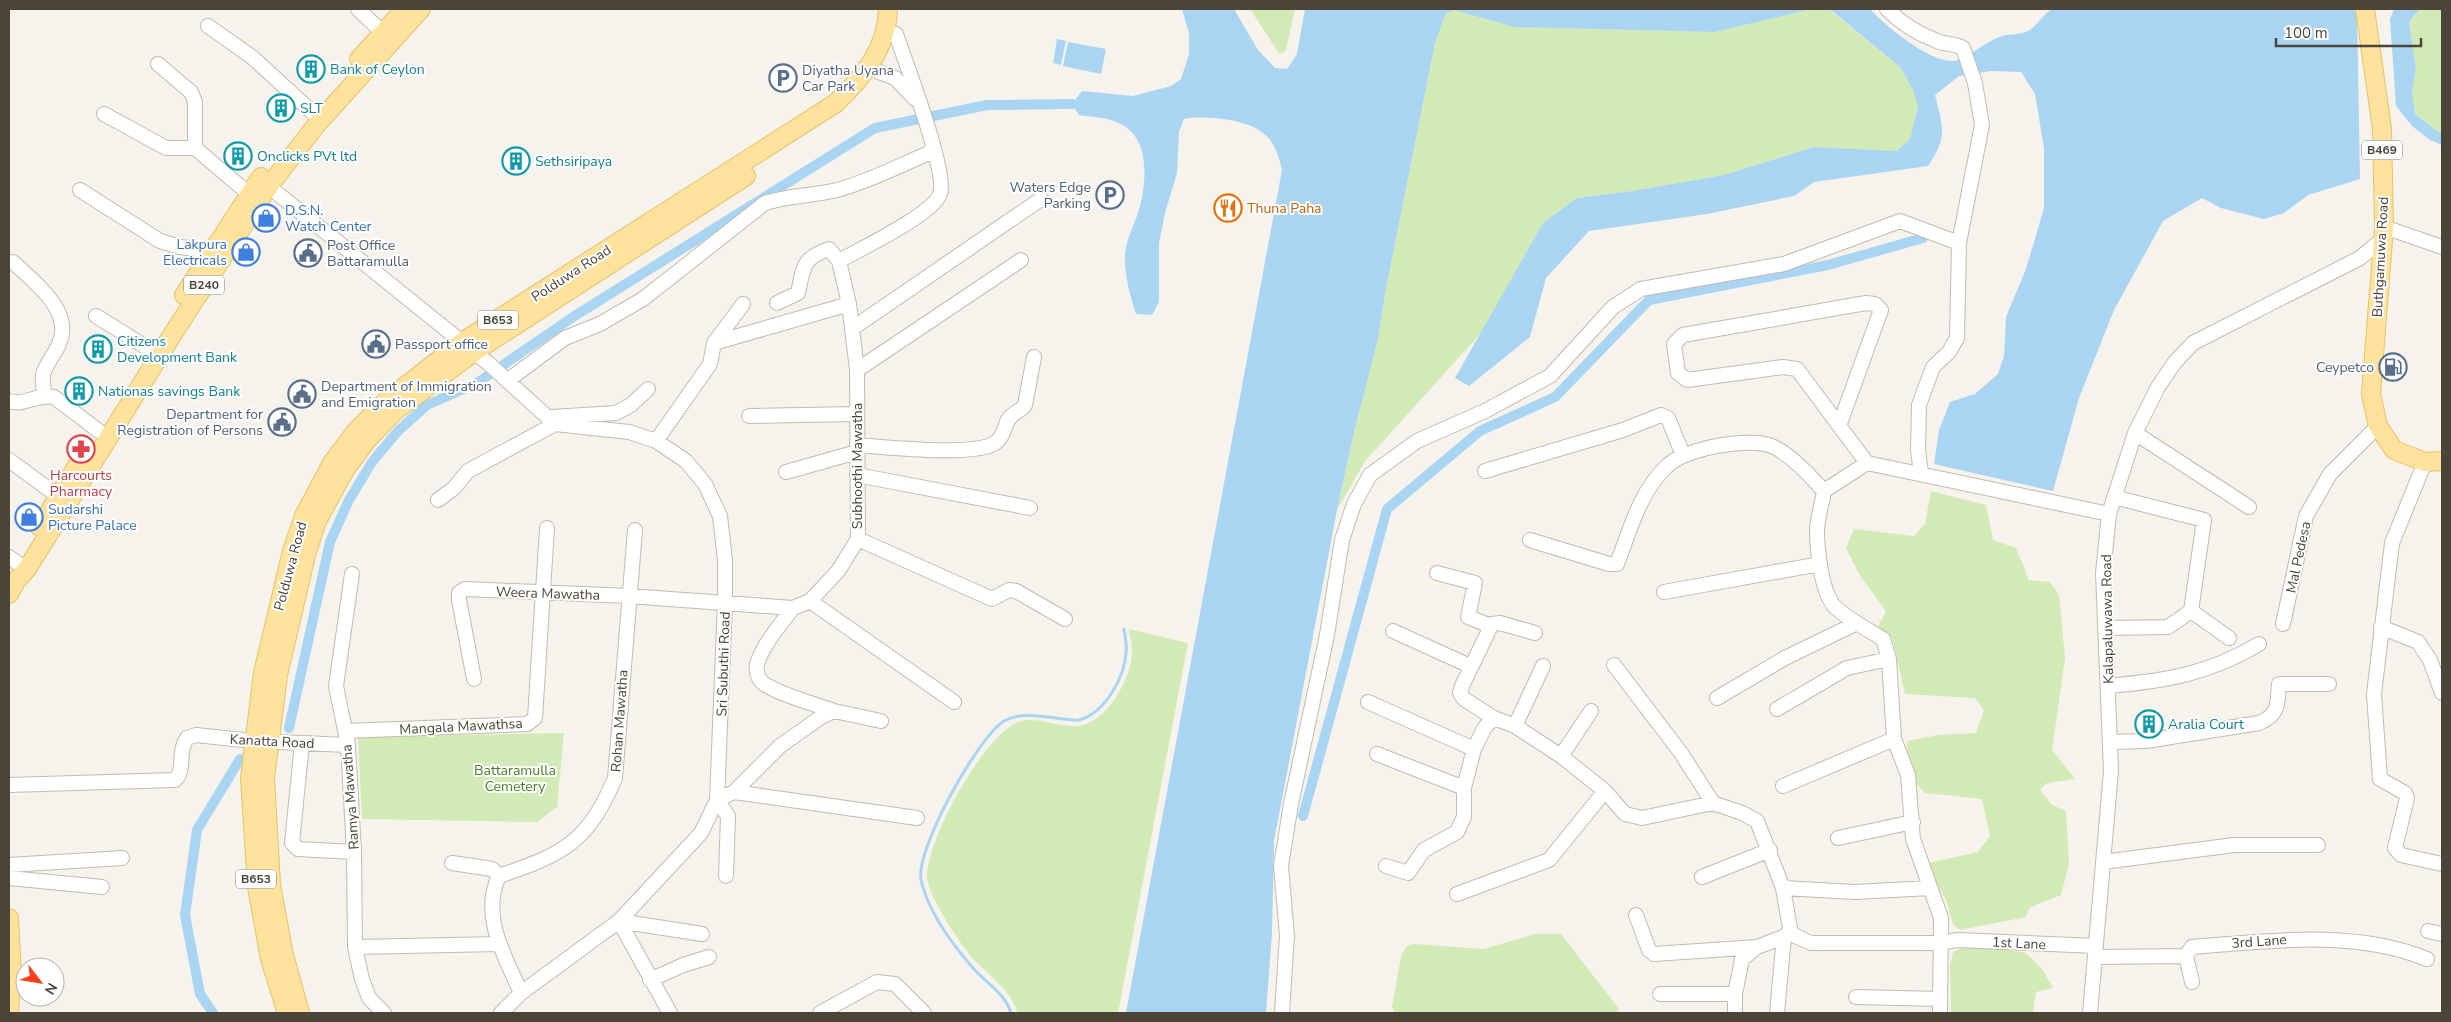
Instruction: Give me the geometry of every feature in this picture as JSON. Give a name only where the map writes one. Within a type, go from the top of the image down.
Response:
[{"type":"main road","name":"B240","points":[[13,574],[58,496],[103,435],[264,183],[312,112],[382,32],[405,9]]},
{"type":"main road","name":"B240","points":[[13,574],[28,569],[149,349],[249,194],[264,183],[421,9]]},
{"type":"main road","name":"Polduwa Road","points":[[878,65],[888,9]]},
{"type":"main road","name":"Polduwa Road","points":[[300,1013],[284,955],[271,885],[261,742],[263,673],[292,551],[304,516],[332,463],[356,431],[386,401],[475,352],[776,150],[836,103],[878,65],[896,34],[898,9]]},
{"type":"main road","name":"Buthgamuwa Road","points":[[2365,11],[2382,129],[2384,233],[2371,394],[2378,426],[2394,450],[2434,461]]},
{"type":"main road","name":"Polduwa Road","points":[[261,742],[250,778],[257,887],[270,959],[287,1013]]},
{"type":"main road","points":[[9,918],[9,1006]]},
{"type":"street","points":[[358,9],[382,32]]},
{"type":"street","points":[[1887,9],[1914,30],[1938,42],[1955,44],[1963,48],[1975,83],[1982,125],[1959,243],[1957,338],[1949,352],[1933,367],[1919,405],[1918,450],[1921,474]]},
{"type":"street","points":[[208,26],[252,56],[312,112]]},
{"type":"street","points":[[777,303],[798,293],[805,265],[813,255],[829,249],[839,261],[887,235],[930,207],[940,194],[941,170],[896,34]]},
{"type":"street","points":[[158,64],[191,92],[195,102],[195,148]]},
{"type":"street","points":[[878,65],[895,78],[921,105]]},
{"type":"street","points":[[104,114],[166,148],[195,148],[249,194]]},
{"type":"street","points":[[505,379],[565,338],[600,324],[642,299],[765,203],[782,197],[837,190],[883,174],[934,151]]},
{"type":"street","points":[[264,183],[475,352],[552,421]]},
{"type":"street","points":[[80,190],[160,241],[180,247],[211,251]]},
{"type":"street","points":[[853,328],[1042,199]]},
{"type":"street","points":[[1282,1013],[1287,936],[1281,866],[1291,804],[1327,635],[1342,540],[1354,504],[1370,474],[1417,441],[1485,411],[1550,376],[1613,306],[1641,289],[1784,264],[1900,222],[1959,243]]},
{"type":"street","points":[[2384,233],[2442,247]]},
{"type":"street","name":"Kalapaluwawa Road","points":[[2090,1013],[2111,771],[2103,572],[2109,514],[2135,433],[2158,387],[2175,362],[2192,343],[2360,258],[2384,233]]},
{"type":"street","points":[[2360,258],[2382,269]]},
{"type":"street","points":[[857,370],[1021,260]]},
{"type":"street","name":"Subhoothi Mawatha","points":[[725,602],[793,608],[810,601],[838,572],[858,539],[857,370],[853,328],[839,261]]},
{"type":"street","points":[[13,262],[58,310],[64,326],[60,342],[43,375],[44,394]]},
{"type":"street","points":[[1839,426],[1878,323],[1881,310],[1875,304],[1866,303],[1683,335],[1674,344],[1678,373],[1687,380],[1783,368],[1797,369],[1839,426],[1867,464]]},
{"type":"street","points":[[656,441],[710,364],[714,343],[743,304]]},
{"type":"street","points":[[714,343],[849,304]]},
{"type":"street","points":[[96,316],[149,349]]},
{"type":"street","points":[[786,472],[857,449],[965,450],[994,444],[1000,439],[1011,416],[1021,411],[1025,405],[1034,357]]},
{"type":"street","points":[[438,500],[454,488],[468,471],[552,421],[616,413],[631,405],[648,389]]},
{"type":"street","points":[[9,401],[14,403],[25,401],[44,394],[54,396],[103,435]]},
{"type":"street","points":[[749,416],[856,414]]},
{"type":"street","points":[[1485,471],[1623,430],[1661,415],[1668,418],[1683,455]]},
{"type":"street","name":"Sri Subuthi Road","points":[[501,1013],[521,994],[619,921],[701,833],[717,800],[725,602],[725,560],[720,516],[705,484],[686,461],[656,441],[629,432],[552,421]]},
{"type":"street","name":"Mal Pedesa","points":[[2284,624],[2306,516],[2330,474],[2378,426]]},
{"type":"street","points":[[2135,433],[2249,508]]},
{"type":"street","points":[[1530,540],[1609,564],[1617,564],[1642,498],[1667,466],[1683,455],[1738,442],[1775,447],[1800,467],[1824,491]]},
{"type":"street","points":[[9,460],[58,496]]},
{"type":"street","points":[[2434,461],[2392,543],[2374,694],[2380,779],[2406,793],[2407,798],[2395,848],[2401,855],[2442,864]]},
{"type":"street","points":[[1940,1013],[1941,918],[1913,838],[1908,775],[1894,739],[1889,659],[1883,639],[1857,623],[1835,606],[1828,595],[1820,564],[1817,528],[1824,491],[1867,464],[2109,514]]},
{"type":"street","points":[[857,475],[1030,508]]},
{"type":"street","points":[[2105,628],[2168,627],[2191,611],[2204,520],[2114,497]]},
{"type":"street","name":"Mangala Mawathsa","points":[[345,731],[527,724],[533,722],[535,718],[541,593],[547,528]]},
{"type":"street","name":"Rohan Mawatha","points":[[499,876],[562,850],[590,827],[603,807],[615,778],[628,596],[635,530]]},
{"type":"street","points":[[858,539],[992,599],[1009,590],[1016,591],[1066,619]]},
{"type":"street","points":[[1664,592],[1820,564]]},
{"type":"street","points":[[1437,572],[1475,583],[1468,616],[1491,626]]},
{"type":"street","name":"Ramya Mawatha","points":[[352,574],[336,686],[348,745],[354,852],[355,948],[362,979],[369,998],[384,1013]]},
{"type":"street","name":"Weera Mawatha","points":[[474,679],[459,592],[465,589],[725,602]]},
{"type":"street","points":[[810,601],[954,702]]},
{"type":"street","points":[[793,608],[762,653],[757,665],[758,677],[761,682],[771,688],[834,711],[881,720]]},
{"type":"street","points":[[2191,611],[2229,638]]},
{"type":"street","points":[[1535,633],[1500,622],[1491,626],[1470,666],[1460,693],[1464,699],[1494,718],[1515,726],[1561,756],[1605,791],[1625,814],[1642,818],[1713,803],[1742,812],[1757,821],[1770,850],[1783,888],[1788,935],[1777,1013]]},
{"type":"street","points":[[1717,698],[1785,658],[1857,623]]},
{"type":"street","points":[[2381,627],[2418,642],[2430,660],[2442,694]]},
{"type":"street","points":[[1392,631],[1470,666]]},
{"type":"street","points":[[2108,686],[2175,677],[2205,670],[2230,661],[2259,644]]},
{"type":"street","points":[[1777,709],[1847,668],[1889,659]]},
{"type":"street","points":[[1614,665],[1681,753],[1713,803]]},
{"type":"street","points":[[1515,726],[1543,666]]},
{"type":"street","points":[[2110,742],[2146,740],[2259,723],[2270,718],[2276,710],[2279,684],[2329,684]]},
{"type":"street","points":[[1368,702],[1474,749]]},
{"type":"street","points":[[726,876],[728,816],[717,800],[734,792],[780,746],[821,717],[834,711]]},
{"type":"street","points":[[1561,756],[1590,711]]},
{"type":"street","points":[[1386,866],[1408,873],[1424,850],[1457,832],[1464,816],[1464,788],[1474,749],[1485,727],[1494,718]]},
{"type":"street","name":"Kanatta Road","points":[[9,785],[174,780],[179,776],[181,768],[181,746],[187,738],[196,735],[261,742],[348,745]]},
{"type":"street","points":[[1783,786],[1894,739]]},
{"type":"street","points":[[302,743],[292,843],[298,849],[354,852]]},
{"type":"street","points":[[1377,754],[1464,788]]},
{"type":"street","points":[[1457,894],[1549,860],[1605,791]]},
{"type":"street","points":[[734,792],[917,818]]},
{"type":"street","points":[[1838,838],[1913,822]]},
{"type":"street","points":[[2102,862],[2234,845],[2318,845]]},
{"type":"street","points":[[1702,876],[1770,850]]},
{"type":"street","points":[[9,865],[122,858]]},
{"type":"street","points":[[452,864],[492,869],[499,876],[494,886],[491,916],[499,944],[521,994]]},
{"type":"street","points":[[9,878],[102,887]]},
{"type":"street","points":[[1783,888],[1855,892],[1930,888]]},
{"type":"street","points":[[1636,915],[1648,950],[1654,954],[1757,947],[1788,935]]},
{"type":"street","points":[[619,921],[702,934]]},
{"type":"street","points":[[619,921],[670,1013]]},
{"type":"street","name":"1st Lane","points":[[1788,935],[1811,943],[1942,943],[1957,940],[2096,951]]},
{"type":"street","name":"3rd Lane","points":[[2096,951],[2186,956],[2192,946],[2298,938],[2371,944],[2404,949],[2428,959]]},
{"type":"street","points":[[355,948],[499,944]]},
{"type":"street","points":[[1735,1013],[1735,994],[1742,959],[1757,947]]},
{"type":"street","points":[[2186,956],[2192,982]]},
{"type":"street","points":[[650,980],[683,965],[710,957]]},
{"type":"street","points":[[820,1013],[878,982],[895,984],[924,1013]]},
{"type":"street","points":[[1660,994],[1735,994]]},
{"type":"street","points":[[1856,997],[1940,999]]},
{"type":"green space","points":[[1250,9],[1295,9],[1286,50],[1282,54],[1278,52]]},
{"type":"green space","points":[[1812,9],[1831,11],[1901,68],[1913,90],[1918,107],[1910,139],[1897,151],[1814,147],[1724,175],[1632,191],[1577,198],[1543,223],[1483,331],[1365,461],[1337,510],[1354,432],[1378,339],[1385,294],[1435,43],[1446,13],[1454,10],[1515,27],[1715,32]]},
{"type":"green space","points":[[2420,9],[2442,9],[2442,132],[2437,131],[2415,114],[2412,92],[2416,68],[2409,22]]},
{"type":"green space","points":[[1931,491],[1986,505],[1993,540],[2016,548],[2029,580],[2050,582],[2059,595],[2065,658],[2052,750],[2075,779],[2047,783],[2040,790],[2052,805],[2066,811],[2069,864],[2061,895],[2029,908],[2026,917],[1960,930],[1953,924],[1946,900],[1931,873],[1929,863],[1978,852],[1990,836],[1982,799],[1925,793],[1908,775],[1907,741],[1939,735],[1976,733],[1984,710],[1975,698],[1905,694],[1892,638],[1878,627],[1886,611],[1859,574],[1846,548],[1854,529],[1914,536],[1925,524]]},
{"type":"green space","points":[[1129,629],[1188,643],[1118,1013],[1018,1013],[1011,998],[964,948],[948,923],[929,886],[927,877],[929,860],[947,814],[976,764],[992,744],[1008,729],[1022,721],[1029,720],[1064,726],[1078,726],[1089,723],[1099,717],[1108,708],[1116,698],[1128,674],[1132,648]]},
{"type":"green space","name":"Battaramulla Cemetery","points":[[564,733],[557,807],[537,822],[362,819],[358,737]]},
{"type":"green space","points":[[1535,934],[1561,934],[1619,1009],[1616,1013],[1395,1013],[1392,1007],[1401,957],[1406,946],[1414,944],[1484,949]]},
{"type":"green space","points":[[1972,944],[2026,953],[2042,969],[2053,988],[2036,992],[2033,1013],[1951,1013],[1950,965],[1953,952]]},
{"type":"water","points":[[1182,9],[1234,9],[1258,50],[1275,68],[1287,69],[1297,54],[1305,9],[1812,9],[1715,32],[1514,27],[1454,10],[1446,13],[1435,43],[1385,294],[1378,339],[1354,432],[1337,510],[1274,841],[1272,933],[1266,1013],[1126,1013],[1282,170],[1273,145],[1256,128],[1225,119],[1184,119],[1179,132],[1177,173],[1165,213],[1159,243],[1159,302],[1152,315],[1136,314],[1125,269],[1125,254],[1139,210],[1144,186],[1144,160],[1141,148],[1127,128],[1107,119],[1079,115],[1072,104],[1082,91],[1133,96],[1171,86],[1181,79],[1189,54],[1189,33]]},
{"type":"water","points":[[1812,9],[1870,9],[1908,42],[1932,56],[1953,61],[1963,58],[2001,36],[2030,30],[2052,9],[2352,9],[2357,12],[2360,179],[2308,195],[2284,213],[2264,219],[2221,208],[2202,198],[2163,221],[2114,310],[2079,398],[2053,491],[1934,464],[1939,430],[1950,402],[1975,394],[1998,374],[2004,356],[2006,317],[2026,269],[2044,208],[2044,148],[2035,94],[2021,72],[1991,71],[1959,76],[1935,95],[1942,132],[1939,147],[1928,166],[1814,182],[1794,196],[1707,214],[1589,231],[1546,278],[1530,337],[1469,386],[1455,378],[1543,223],[1577,198],[1632,191],[1724,175],[1814,147],[1897,151],[1910,139],[1918,107],[1913,90],[1901,68],[1832,11]]},
{"type":"water","points":[[2394,9],[2420,9],[2409,22],[2416,68],[2412,92],[2415,114],[2437,131],[2442,132],[2442,145],[2430,140],[2412,126],[2396,106],[2390,19]]},
{"type":"water","points":[[1057,39],[1066,41],[1061,65],[1053,63]]},
{"type":"water","points":[[1068,42],[1106,49],[1101,74],[1063,66]]},
{"type":"waterway","points":[[289,728],[330,542],[349,500],[372,462],[398,431],[427,405],[477,383],[573,317],[875,128],[987,105],[1072,104]]},
{"type":"waterway","points":[[1303,816],[1387,509],[1480,431],[1555,397],[1649,300],[1828,265],[1923,238]]},
{"type":"waterway","points":[[1011,1013],[1000,994],[973,968],[942,927],[924,892],[921,880],[922,865],[928,845],[950,795],[979,748],[993,731],[1004,721],[1018,716],[1026,715],[1079,720],[1097,710],[1112,693],[1122,672],[1126,647],[1124,629]]},
{"type":"waterway","points":[[213,1013],[200,994],[185,915],[197,830],[240,759]]},
{"type":"place","name":"Bank of Ceylon","points":[[311,69]]},
{"type":"place","name":"Diyatha Uyana Car Park","points":[[783,78]]},
{"type":"place","name":"SLT","points":[[281,108]]},
{"type":"place","name":"Onclicks PVt ltd","points":[[238,156]]},
{"type":"place","name":"Sethsiripaya","points":[[516,161]]},
{"type":"place","name":"Waters Edge Parking","points":[[1110,195]]},
{"type":"place","name":"Thuna Paha","points":[[1228,208]]},
{"type":"place","name":"D.S.N. Watch Center","points":[[266,218]]},
{"type":"place","name":"Lakpura Electricals","points":[[246,252]]},
{"type":"place","name":"Post Office Battaramulla","points":[[308,253]]},
{"type":"place","name":"Passport office","points":[[376,344]]},
{"type":"place","name":"Citizens Development Bank","points":[[98,349]]},
{"type":"place","name":"Ceypetco","points":[[2393,367]]},
{"type":"place","name":"Nationas savings Bank","points":[[79,391]]},
{"type":"place","name":"Department of Immigration and Emigration","points":[[302,394]]},
{"type":"place","name":"Department for Registration of Persons","points":[[282,422]]},
{"type":"place","name":"Harcourts Pharmacy","points":[[81,449]]},
{"type":"place","name":"Sudarshi Picture Palace","points":[[29,517]]},
{"type":"place","name":"Aralia Court","points":[[2149,724]]}]
